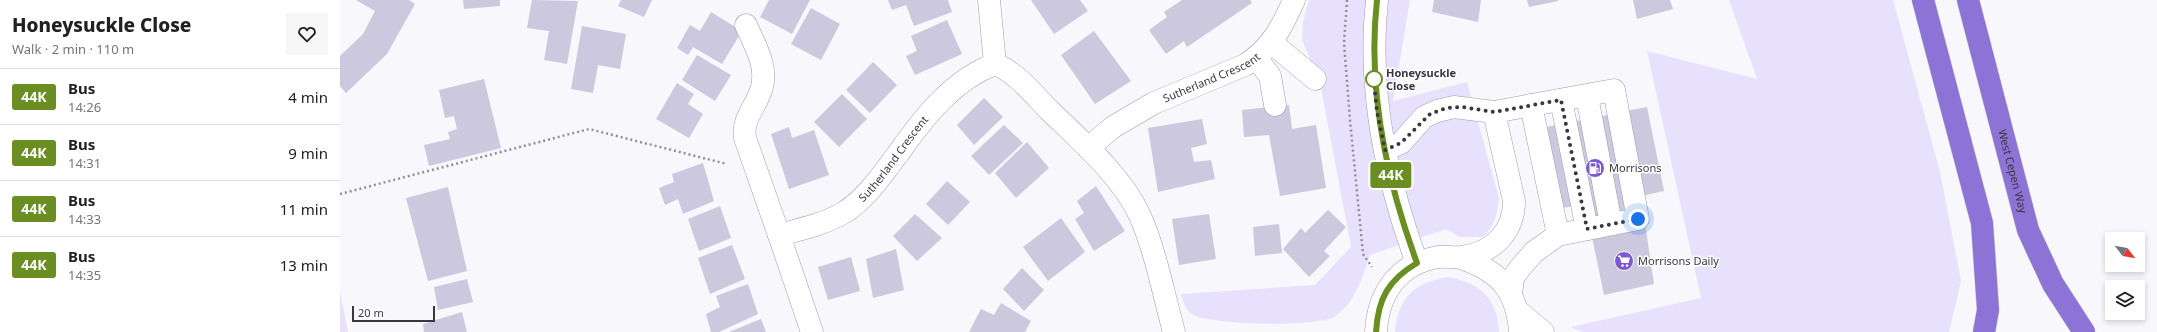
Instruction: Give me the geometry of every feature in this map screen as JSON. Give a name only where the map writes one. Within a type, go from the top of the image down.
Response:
[{"type":"highway","points":[[1923,0],[1982,223],[1988,310],[1984,332]]},
{"type":"highway","name":"West Cepen Way","points":[[1968,0],[2028,230],[2053,284],[2084,332]]},
{"type":"street","points":[[989,0],[995,64],[1002,67],[1015,77],[1088,148],[1118,182],[1140,215],[1146,231],[1174,332]]},
{"type":"street","name":"Sutherland Crescent","points":[[1088,148],[1113,128],[1154,103],[1245,65],[1256,58],[1272,43],[1280,30],[1294,0]]},
{"type":"street","points":[[1377,0],[1374,25],[1373,72],[1377,112],[1400,212],[1417,263]]},
{"type":"street","points":[[746,25],[762,63],[761,91],[744,128],[757,171],[812,332]]},
{"type":"street","points":[[1272,43],[1315,79]]},
{"type":"street","points":[[1256,58],[1270,76],[1275,105]]},
{"type":"street","name":"Sutherland Crescent","points":[[780,235],[815,226],[851,207],[877,181],[907,141],[947,95],[973,74],[995,64]]},
{"type":"street","points":[[1385,150],[1401,143],[1424,118],[1437,111],[1454,107],[1494,112],[1614,90],[1638,219],[1558,234],[1534,252],[1513,278],[1517,312]]},
{"type":"street","points":[[1561,100],[1587,229]]},
{"type":"street","points":[[1531,105],[1558,234]]},
{"type":"street","points":[[1461,258],[1480,253],[1494,246],[1506,234],[1512,219],[1514,201],[1494,112]]},
{"type":"street","points":[[1376,332],[1377,312],[1387,289],[1401,274],[1417,263],[1439,257],[1461,258],[1481,264],[1487,268],[1498,277],[1517,312],[1543,332]]},
{"type":"path","points":[[1347,0],[1344,43],[1363,254],[1387,289]]},
{"type":"path","points":[[340,194],[589,129],[757,171]]},
{"type":"shaded area","points":[[1309,0],[1410,0],[1393,101],[1467,82],[1499,198],[1495,219],[1490,229],[1483,237],[1460,237],[1446,229],[1370,255],[1361,281],[1352,298],[1341,312],[1334,317],[1307,322],[1262,324],[1217,321],[1200,317],[1188,311],[1181,294],[1315,285],[1351,247],[1321,88],[1302,40],[1303,22]]},
{"type":"shaded area","points":[[1729,0],[1893,0],[1940,172],[1961,281],[1949,332],[1582,332],[1571,327],[1701,298],[1647,51],[1757,79]]},
{"type":"shaded area","points":[[1447,277],[1468,283],[1485,294],[1491,301],[1495,310],[1499,332],[1395,332],[1400,310],[1404,301],[1410,294],[1425,283]]},
{"type":"shaded area","points":[[340,292],[348,332],[340,332]]},
{"type":"building","points":[[356,0],[409,0],[415,4],[387,54],[346,93],[340,86],[340,56],[363,34],[375,11]]},
{"type":"building","points":[[463,0],[500,0],[500,6],[464,9]]},
{"type":"building","points":[[532,0],[578,1],[567,64],[544,60],[549,31],[527,28]]},
{"type":"building","points":[[621,0],[652,0],[644,17],[618,6]]},
{"type":"building","points":[[769,0],[810,0],[792,34],[760,17]]},
{"type":"building","points":[[888,0],[948,0],[952,12],[914,26],[906,5],[892,10]]},
{"type":"building","points":[[1031,0],[1080,0],[1088,11],[1054,34]]},
{"type":"building","points":[[1182,0],[1250,0],[1252,3],[1187,47],[1184,41],[1166,54],[1149,30],[1167,17],[1164,12]]},
{"type":"building","points":[[1434,0],[1481,0],[1478,22],[1432,12]]},
{"type":"building","points":[[1527,0],[1558,0],[1558,1],[1529,7]]},
{"type":"building","points":[[1633,0],[1670,0],[1673,9],[1637,19]]},
{"type":"building","points":[[811,8],[840,24],[821,60],[791,44]]},
{"type":"building","points":[[711,12],[742,31],[722,64],[693,47],[688,55],[677,48],[690,25],[700,31]]},
{"type":"building","points":[[947,20],[962,54],[915,75],[906,56],[917,51],[911,36]]},
{"type":"building","points":[[582,26],[626,34],[620,69],[598,65],[593,93],[571,89]]},
{"type":"building","points":[[1094,31],[1131,81],[1095,104],[1061,55]]},
{"type":"building","points":[[697,55],[731,75],[715,101],[682,80]]},
{"type":"building","points":[[873,62],[897,85],[870,113],[846,90]]},
{"type":"building","points":[[484,79],[501,148],[429,166],[424,145],[450,139],[448,132],[457,129],[454,116],[445,118],[439,90]]},
{"type":"building","points":[[677,83],[694,94],[688,104],[703,114],[689,138],[656,119]]},
{"type":"building","points":[[842,94],[867,119],[839,147],[814,122]]},
{"type":"building","points":[[984,98],[1003,117],[974,145],[957,125]]},
{"type":"building","points":[[1289,105],[1292,129],[1316,125],[1326,188],[1280,196],[1269,135],[1244,137],[1242,110]]},
{"type":"building","points":[[1647,107],[1664,191],[1641,196],[1654,284],[1604,295],[1592,237],[1580,205],[1557,209],[1541,128]]},
{"type":"building","points":[[1202,119],[1207,144],[1191,148],[1194,162],[1211,160],[1215,179],[1158,192],[1148,128]]},
{"type":"building","points":[[1004,125],[1023,143],[989,175],[971,156]]},
{"type":"building","points":[[789,127],[792,138],[814,130],[829,175],[789,189],[771,134]]},
{"type":"building","points":[[1027,142],[1049,168],[1016,198],[995,173]]},
{"type":"building","points":[[703,163],[714,201],[683,214],[678,199],[665,205],[659,188],[674,182],[672,174]]},
{"type":"building","points":[[947,181],[970,202],[948,225],[926,204]]},
{"type":"building","points":[[1096,186],[1125,231],[1094,251],[1075,219],[1084,213],[1077,201]]},
{"type":"building","points":[[448,187],[467,271],[428,281],[406,198]]},
{"type":"building","points":[[720,206],[731,238],[699,251],[688,219]]},
{"type":"building","points":[[1328,210],[1346,227],[1324,251],[1330,256],[1309,277],[1283,249],[1301,228],[1305,233]]},
{"type":"building","points":[[915,214],[942,238],[917,261],[893,236]]},
{"type":"building","points":[[1209,214],[1216,259],[1179,265],[1172,219]]},
{"type":"building","points":[[1061,218],[1085,252],[1048,281],[1023,247]]},
{"type":"building","points":[[1279,224],[1282,253],[1255,256],[1253,227]]},
{"type":"building","points":[[732,245],[745,279],[710,294],[698,258]]},
{"type":"building","points":[[896,249],[904,290],[873,298],[866,259]]},
{"type":"building","points":[[851,257],[860,291],[828,300],[818,267]]},
{"type":"building","points":[[1022,268],[1044,290],[1024,311],[1003,289]]},
{"type":"building","points":[[467,279],[473,302],[438,310],[434,287]]},
{"type":"building","points":[[748,284],[758,314],[719,332],[711,332],[706,314],[720,307],[716,296]]},
{"type":"building","points":[[1001,303],[1031,321],[1025,332],[969,332],[981,309],[994,315]]},
{"type":"building","points":[[462,312],[467,332],[424,332],[423,324]]},
{"type":"building","points":[[761,319],[766,332],[729,332]]},
{"type":"bus line","name":"44K","points":[[1376,332],[1377,312],[1387,289],[1406,270],[1417,263],[1400,212],[1377,112],[1373,72],[1374,25],[1377,0]]},
{"type":"place","name":"Honeysuckle Close","points":[[1374,79]]},
{"type":"place","name":"Morrisons","points":[[1595,168]]},
{"type":"place","name":"Morrisons Daily","points":[[1624,261]]},
{"type":"route","points":[[1374,79],[1373,72],[1377,112],[1385,150],[1401,143],[1413,132],[1424,118],[1446,108],[1462,107],[1494,112],[1561,100],[1587,229],[1638,219]]}]
